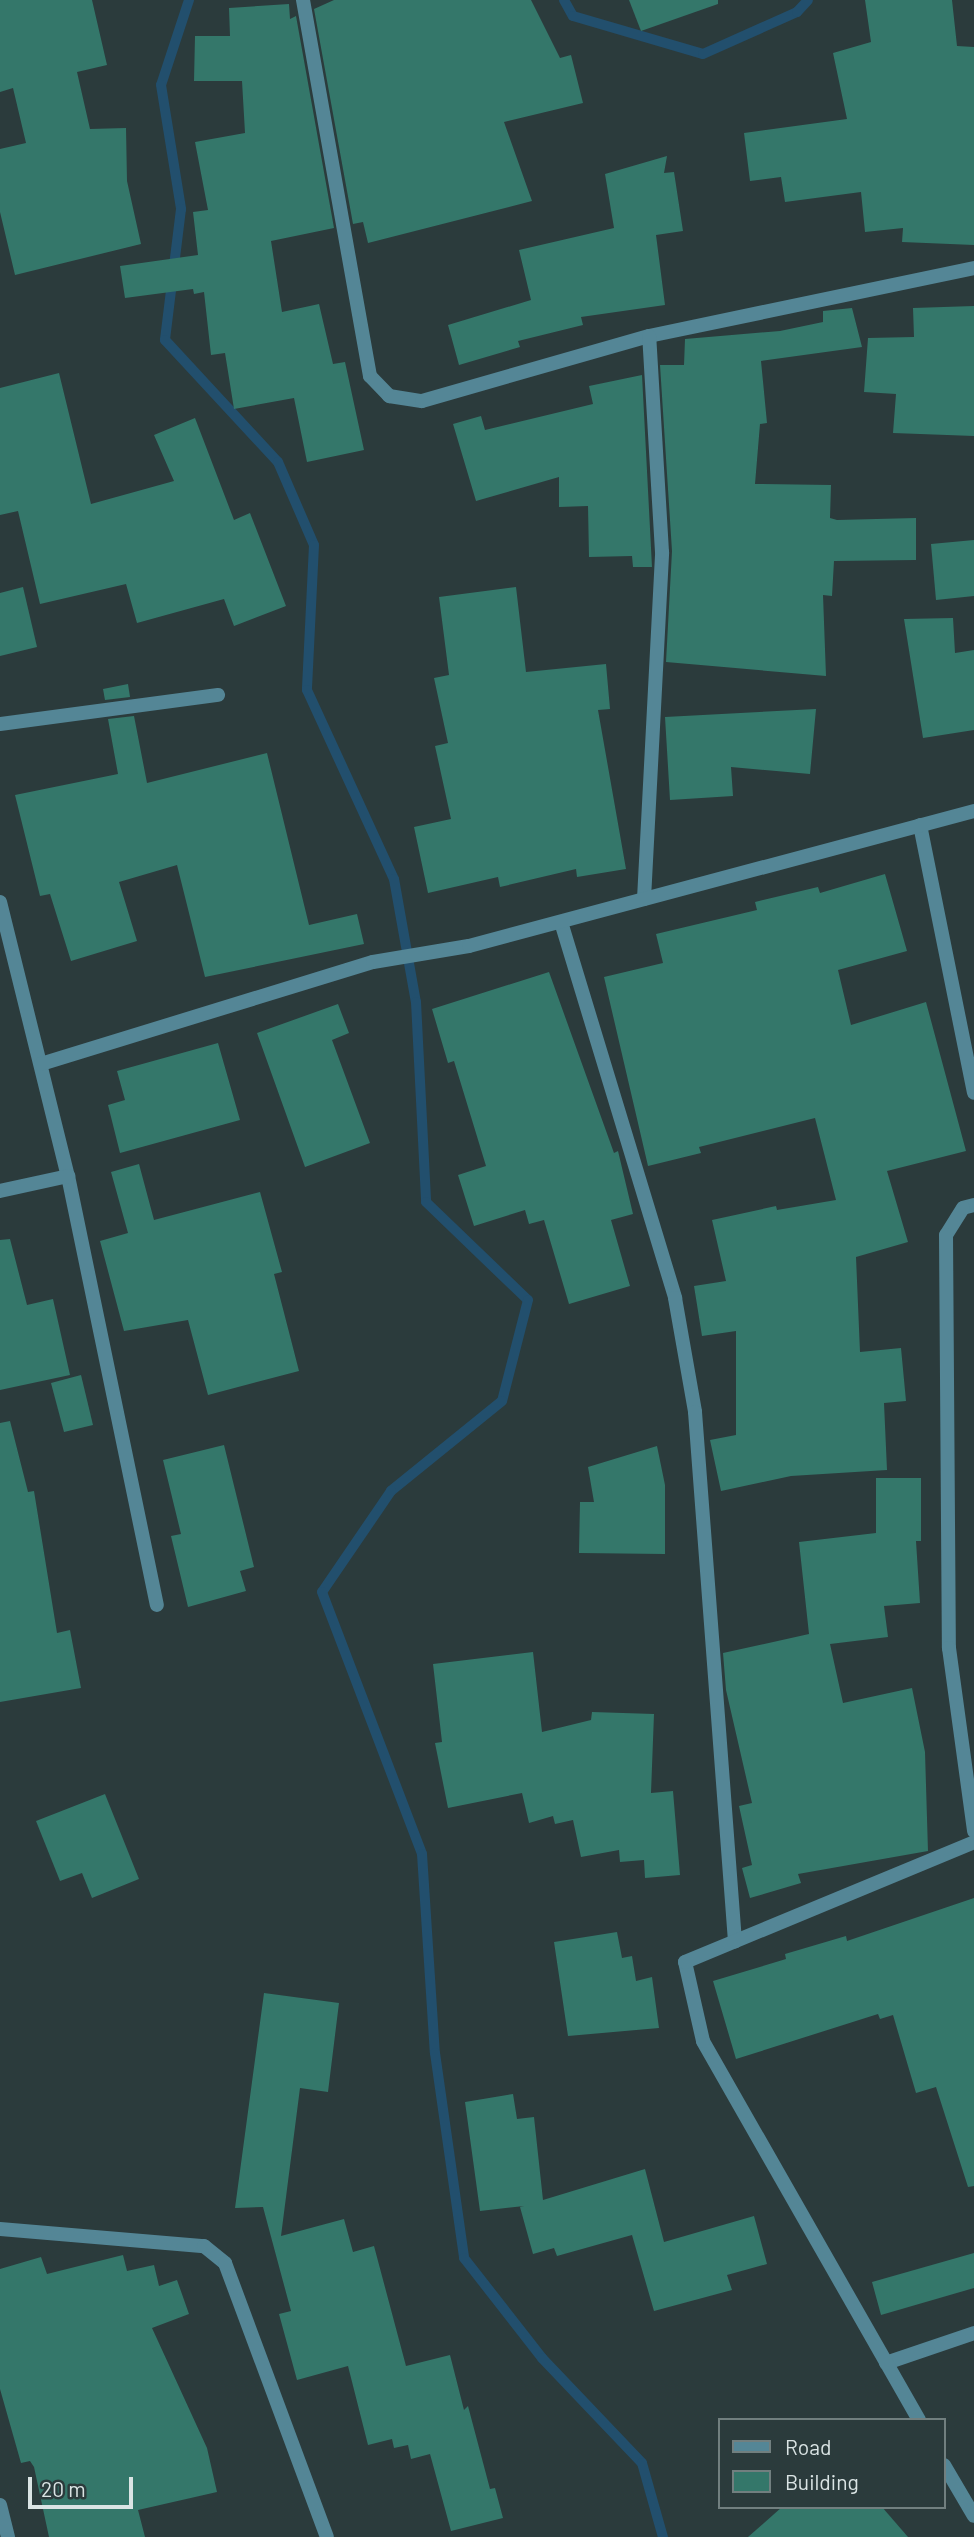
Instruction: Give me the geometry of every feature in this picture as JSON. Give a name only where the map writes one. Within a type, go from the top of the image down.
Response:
[{"type":"street","points":[[303,0],[370,376],[389,396],[422,401],[649,336],[974,268]]},
{"type":"street","points":[[644,899],[662,552],[649,336]]},
{"type":"street","points":[[0,724],[218,695]]},
{"type":"street","points":[[41,1064],[373,962],[469,946],[974,811]]},
{"type":"street","points":[[920,825],[974,1093]]},
{"type":"street","points":[[0,902],[68,1176],[157,1605]]},
{"type":"street","points":[[561,922],[675,1298],[695,1412],[735,1941]]},
{"type":"street","points":[[0,1191],[68,1176]]},
{"type":"street","points":[[974,1205],[963,1209],[946,1235],[949,1648],[974,1831]]},
{"type":"street","points":[[918,2418],[703,2041],[685,1962],[974,1842]]},
{"type":"street","points":[[0,2229],[204,2246],[225,2263],[327,2537]]},
{"type":"street","points":[[886,2363],[974,2333]]},
{"type":"street","points":[[946,2468],[974,2516]]},
{"type":"street","points":[[0,2505],[8,2537]]},
{"type":"building","points":[[0,0],[92,0],[107,65],[77,72],[90,129],[126,128],[127,181],[141,244],[15,275],[0,212],[0,149],[26,143],[13,88],[0,92]]},
{"type":"building","points":[[334,0],[531,0],[560,58],[571,55],[583,103],[504,122],[532,201],[368,243],[363,222],[353,224],[314,9]]},
{"type":"building","points":[[629,0],[718,0],[718,4],[641,31]]},
{"type":"building","points":[[865,0],[952,0],[957,46],[974,47],[974,245],[902,242],[903,228],[865,232],[861,192],[785,202],[781,177],[750,181],[744,133],[847,119],[833,53],[871,42]]},
{"type":"building","points":[[289,4],[290,19],[296,16],[334,228],[271,241],[282,312],[319,304],[333,364],[345,362],[364,450],[307,462],[294,398],[234,409],[225,353],[211,355],[204,292],[194,294],[193,289],[125,298],[120,266],[198,255],[193,212],[208,210],[195,142],[245,133],[242,81],[194,81],[195,36],[230,36],[229,8]]},
{"type":"building","points":[[667,156],[664,173],[674,172],[683,231],[656,235],[665,305],[581,317],[583,325],[518,341],[520,347],[459,365],[448,325],[531,300],[519,250],[614,228],[605,174]]},
{"type":"building","points":[[974,306],[974,436],[893,433],[896,394],[864,392],[868,338],[914,337],[913,308]]},
{"type":"building","points":[[852,308],[862,347],[761,361],[767,423],[760,424],[755,484],[831,485],[830,518],[837,520],[916,518],[916,560],[834,561],[832,596],[823,595],[826,676],[666,662],[672,551],[660,365],[684,365],[685,339],[780,331],[823,322],[823,311]]},
{"type":"building","points":[[59,373],[91,504],[174,481],[154,435],[195,418],[234,520],[250,513],[286,606],[234,626],[224,599],[137,623],[126,584],[40,604],[18,511],[0,515],[0,388]]},
{"type":"building","points":[[642,375],[652,567],[633,567],[632,556],[589,557],[588,506],[559,507],[559,477],[476,501],[453,424],[481,416],[485,430],[593,404],[589,386]]},
{"type":"building","points":[[974,540],[974,596],[936,600],[931,544]]},
{"type":"building","points":[[23,587],[37,647],[0,656],[0,593]]},
{"type":"building","points":[[516,587],[526,672],[606,664],[610,709],[598,710],[626,869],[577,877],[576,869],[500,887],[498,877],[428,893],[414,827],[451,819],[435,746],[448,743],[434,678],[449,675],[439,597]]},
{"type":"building","points":[[953,618],[955,653],[974,650],[974,730],[923,738],[904,619]]},
{"type":"building","points":[[128,684],[130,697],[105,700],[103,689]]},
{"type":"building","points":[[816,709],[810,774],[731,767],[733,796],[670,800],[665,717]]},
{"type":"building","points":[[134,716],[147,783],[267,753],[309,925],[357,914],[364,944],[205,977],[177,865],[119,882],[137,941],[71,961],[50,894],[40,896],[15,795],[118,774],[108,719]]},
{"type":"building","points":[[885,874],[907,951],[838,970],[851,1025],[926,1002],[966,1151],[887,1171],[908,1242],[856,1257],[860,1352],[901,1348],[906,1401],[884,1403],[887,1470],[791,1476],[721,1491],[710,1440],[736,1435],[736,1331],[702,1336],[694,1286],[726,1281],[712,1220],[776,1206],[777,1210],[836,1200],[815,1118],[699,1147],[701,1153],[648,1166],[604,977],[663,963],[656,934],[757,910],[755,902],[818,887],[820,893]]},
{"type":"building","points":[[549,972],[614,1153],[618,1151],[633,1214],[611,1220],[630,1286],[569,1304],[544,1220],[529,1224],[525,1210],[474,1226],[458,1175],[486,1166],[454,1061],[448,1063],[432,1009]]},
{"type":"building","points":[[338,1004],[349,1033],[332,1040],[370,1143],[305,1167],[257,1033]]},
{"type":"building","points":[[218,1043],[240,1120],[120,1153],[108,1105],[125,1100],[117,1071]]},
{"type":"building","points":[[139,1164],[154,1220],[260,1192],[282,1272],[274,1274],[299,1371],[208,1395],[188,1320],[124,1331],[100,1241],[128,1233],[111,1172]]},
{"type":"building","points":[[10,1239],[27,1305],[53,1299],[70,1375],[0,1390],[0,1240]]},
{"type":"building","points":[[81,1375],[93,1425],[64,1432],[51,1383]]},
{"type":"building","points":[[10,1421],[28,1492],[34,1491],[57,1633],[70,1630],[81,1688],[0,1702],[0,1423]]},
{"type":"building","points":[[224,1445],[254,1567],[240,1571],[246,1591],[188,1607],[171,1536],[181,1534],[163,1460]]},
{"type":"building","points":[[657,1446],[665,1485],[665,1554],[579,1553],[580,1502],[594,1502],[588,1467]]},
{"type":"building","points":[[876,1478],[921,1478],[921,1541],[916,1541],[920,1603],[884,1606],[888,1637],[830,1644],[843,1703],[912,1688],[925,1752],[928,1851],[798,1874],[801,1883],[750,1898],[742,1868],[752,1865],[739,1806],[752,1803],[726,1690],[723,1653],[809,1634],[799,1542],[876,1533]]},
{"type":"building","points":[[533,1652],[542,1732],[591,1720],[592,1712],[654,1714],[651,1793],[673,1791],[680,1875],[645,1878],[644,1860],[620,1862],[619,1850],[581,1857],[573,1820],[555,1824],[553,1816],[529,1823],[522,1793],[448,1808],[435,1743],[442,1742],[433,1664]]},
{"type":"building","points":[[105,1794],[139,1879],[92,1898],[82,1873],[60,1881],[36,1821]]},
{"type":"building","points":[[974,1898],[974,2186],[968,2187],[936,2087],[916,2093],[893,2015],[880,2019],[878,2014],[736,2059],[713,1981],[786,1959],[785,1954],[846,1936],[847,1941]]},
{"type":"building","points":[[617,1932],[622,1958],[632,1956],[636,1981],[652,1977],[659,2028],[568,2036],[554,1942]]},
{"type":"building","points":[[264,1993],[339,2003],[328,2092],[300,2088],[281,2236],[344,2219],[353,2252],[374,2246],[406,2366],[450,2355],[464,2410],[468,2406],[490,2489],[495,2488],[503,2518],[451,2531],[430,2454],[411,2459],[408,2445],[394,2448],[392,2439],[368,2445],[348,2366],[297,2380],[279,2314],[291,2311],[263,2207],[235,2208]]},
{"type":"building","points":[[513,2094],[517,2119],[534,2117],[543,2200],[645,2169],[664,2242],[754,2216],[767,2264],[727,2275],[732,2290],[654,2311],[632,2235],[557,2256],[554,2248],[533,2254],[520,2207],[524,2206],[480,2211],[465,2102]]},
{"type":"building","points":[[974,2253],[974,2288],[881,2315],[872,2282]]},
{"type":"building","points":[[123,2255],[127,2271],[154,2265],[159,2286],[177,2280],[189,2314],[152,2328],[207,2448],[217,2492],[138,2510],[145,2537],[49,2537],[34,2467],[30,2461],[21,2463],[0,2389],[0,2269],[41,2257],[47,2274]]},
{"type":"building","points":[[780,2509],[884,2509],[908,2537],[748,2537]]},
{"type":"waterway","points":[[189,0],[161,85],[181,209],[165,340],[278,462],[314,545],[307,690],[394,879],[416,1002],[426,1202],[528,1300],[502,1401],[391,1491],[322,1592],[422,1854],[435,2053],[464,2258],[542,2358],[642,2463],[663,2537]]},
{"type":"waterway","points":[[564,0],[573,16],[703,54],[797,12],[808,0]]}]
